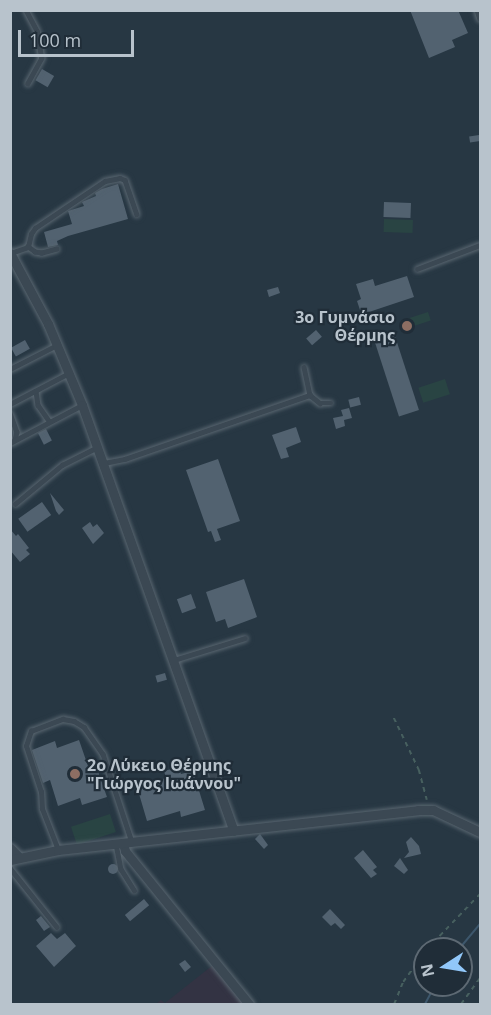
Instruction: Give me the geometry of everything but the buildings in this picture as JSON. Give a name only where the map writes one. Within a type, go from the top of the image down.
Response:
[{"type":"street","points":[[10,253],[57,345],[82,405],[171,661],[234,831]]},
{"type":"street","points":[[10,848],[15,859],[58,850],[427,810],[480,832]]},
{"type":"street","points":[[124,843],[125,851],[249,1005]]},
{"type":"lane","points":[[26,10],[37,31],[42,58],[28,84]]},
{"type":"lane","points":[[477,10],[480,19]]},
{"type":"lane","points":[[28,247],[35,228],[105,181],[120,178],[124,180],[137,213]]},
{"type":"lane","points":[[417,269],[480,245]]},
{"type":"lane","points":[[28,247],[39,254],[57,249]]},
{"type":"lane","points":[[10,253],[28,247]]},
{"type":"lane","points":[[10,369],[57,345]]},
{"type":"lane","points":[[304,367],[310,395],[320,403],[331,403]]},
{"type":"lane","points":[[10,404],[69,373]]},
{"type":"lane","points":[[36,391],[38,405],[49,421]]},
{"type":"lane","points":[[104,463],[125,459],[310,395]]},
{"type":"lane","points":[[13,441],[82,405]]},
{"type":"lane","points":[[10,413],[17,432],[13,441]]},
{"type":"lane","points":[[15,504],[62,465],[98,447]]},
{"type":"lane","points":[[171,661],[244,638]]},
{"type":"lane","points":[[58,850],[42,809],[41,792],[26,746],[31,731],[63,719],[74,721],[84,727],[103,754],[124,843],[122,869],[134,890]]},
{"type":"lane","points":[[10,868],[57,927]]},
{"type":"path","points":[[394,718],[424,783],[427,810]]},
{"type":"path","points":[[439,937],[480,894]]},
{"type":"path","points":[[394,1005],[403,982],[413,968]]},
{"type":"path","points":[[461,1005],[480,978]]},
{"type":"shaded area","points":[[213,965],[246,1004],[156,1004],[161,1000],[165,1003]]},
{"type":"green space","points":[[384,219],[413,220],[413,233],[384,232]]},
{"type":"green space","points":[[428,312],[431,321],[410,327],[407,319]]},
{"type":"green space","points":[[445,379],[450,394],[423,403],[418,388]]},
{"type":"green space","points":[[110,814],[116,832],[77,845],[71,827]]},
{"type":"waterway","points":[[469,937],[480,924]]},
{"type":"waterway","points":[[425,1004],[429,997]]},
{"type":"place","name":"3ο Γυμνάσιο Θέρμης","points":[[407,326]]},
{"type":"place","name":"2ο Λύκειο Θέρμης \"Γιώργος Ιωάννου\"","points":[[75,774]]}]
